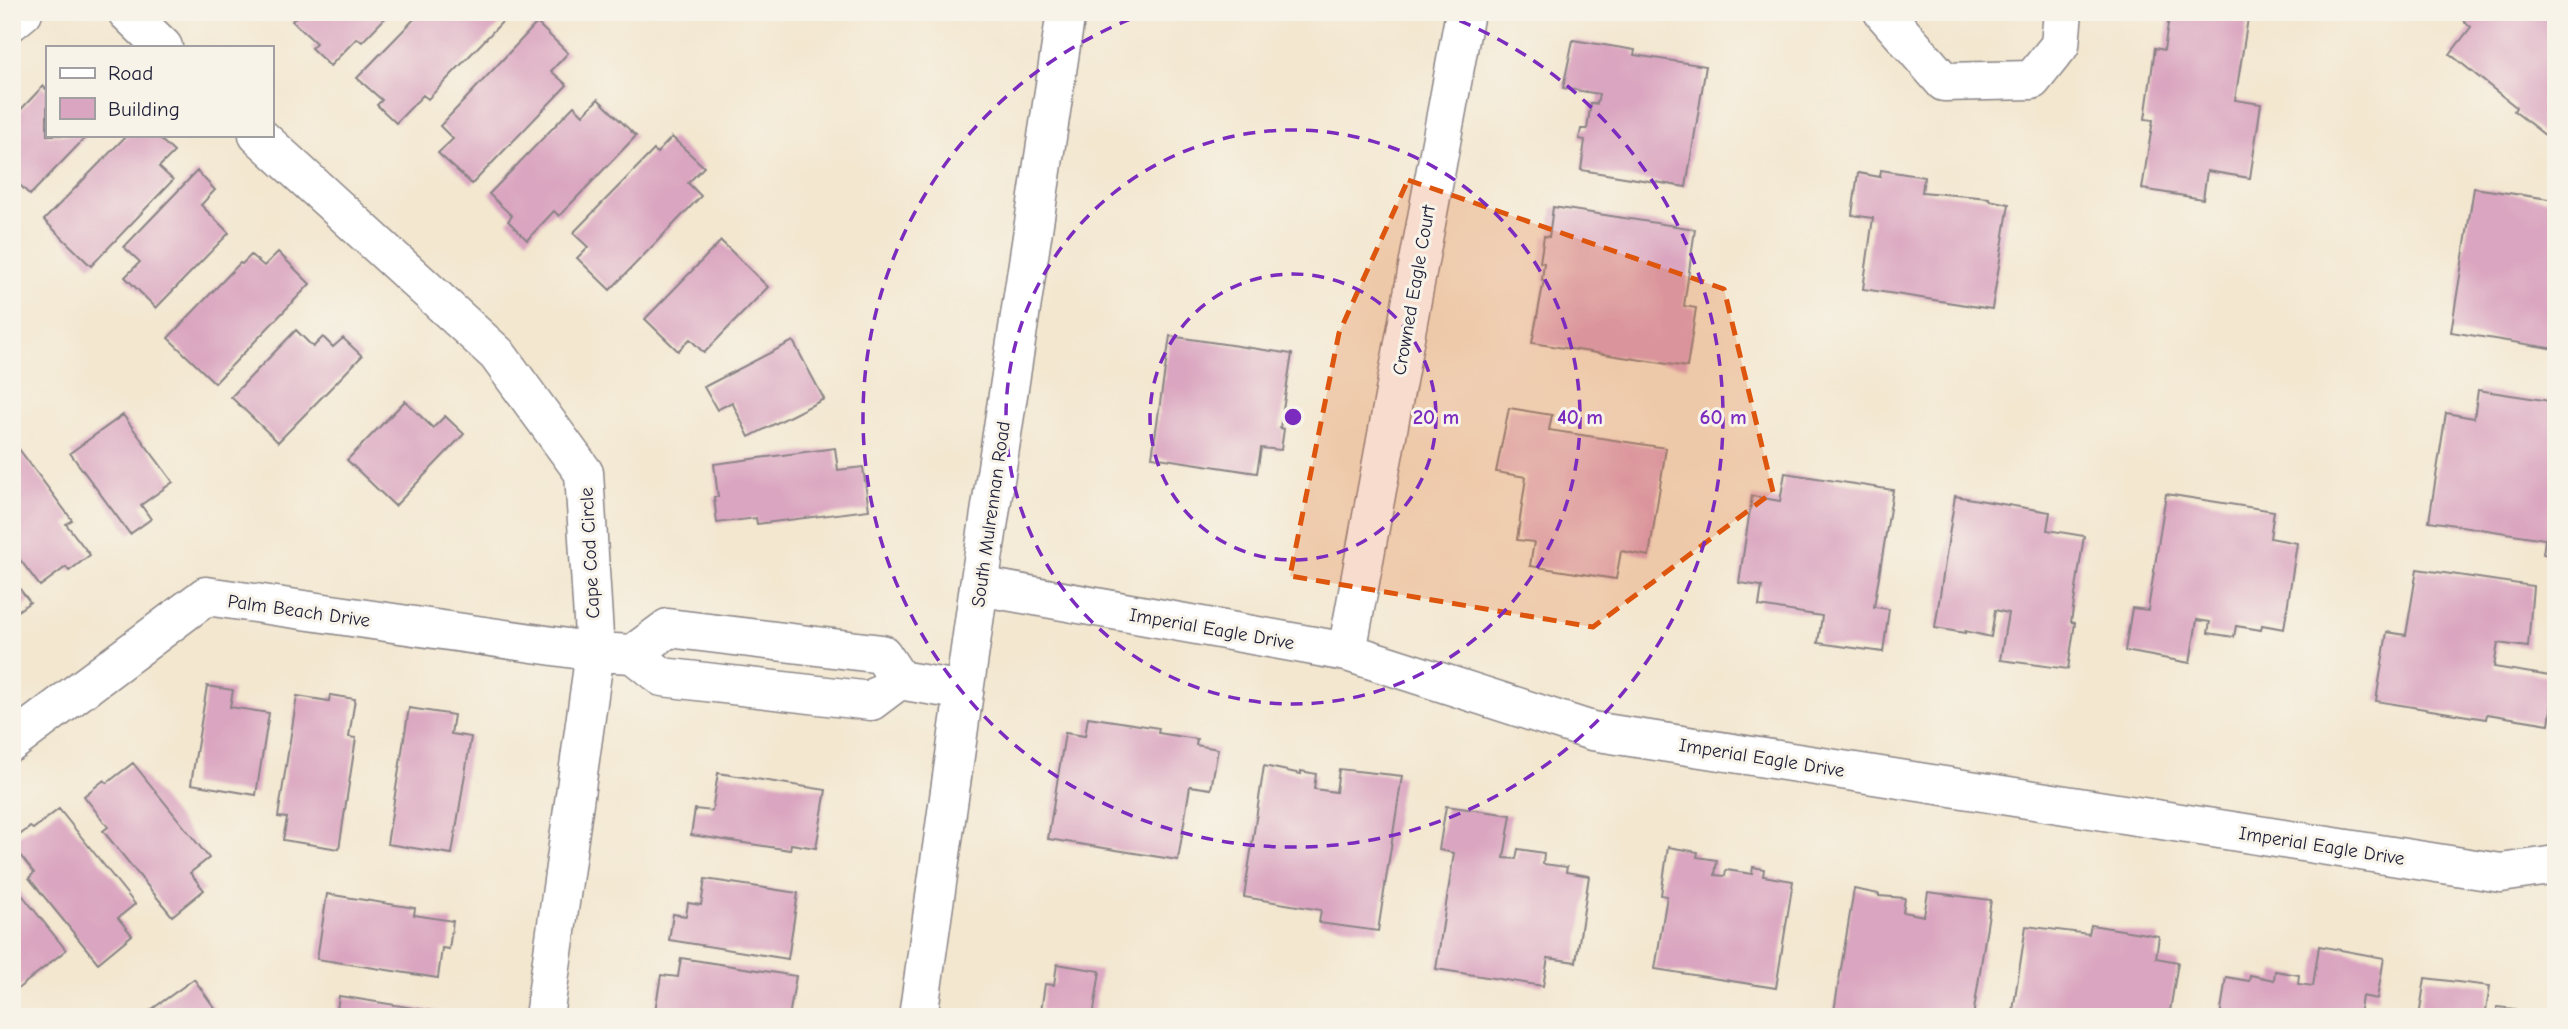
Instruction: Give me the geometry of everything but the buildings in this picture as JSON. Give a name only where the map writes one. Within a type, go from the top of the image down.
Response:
[{"type":"street","points":[[12,21],[23,12]]},
{"type":"street","points":[[127,12],[162,46]]},
{"type":"street","name":"South Mulrennan Road","points":[[918,1017],[979,586],[1066,12]]},
{"type":"street","name":"Crowned Eagle Court","points":[[1347,652],[1465,12]]},
{"type":"street","points":[[1883,12],[1944,82],[2032,80],[2060,45],[2063,12]]},
{"type":"street","name":"Cape Cod Circle","points":[[259,136],[497,354],[584,473],[595,652],[544,1017]]},
{"type":"street","name":"Imperial Eagle Drive","points":[[979,586],[1347,652],[1592,731],[2501,873],[2556,865]]},
{"type":"street","name":"Palm Beach Drive","points":[[12,742],[206,596],[595,652],[633,654],[668,628],[882,654],[899,680],[964,691]]},
{"type":"highlighted area","points":[[1408,180],[1724,289],[1773,492],[1593,627],[1290,576],[1339,333]]}]
